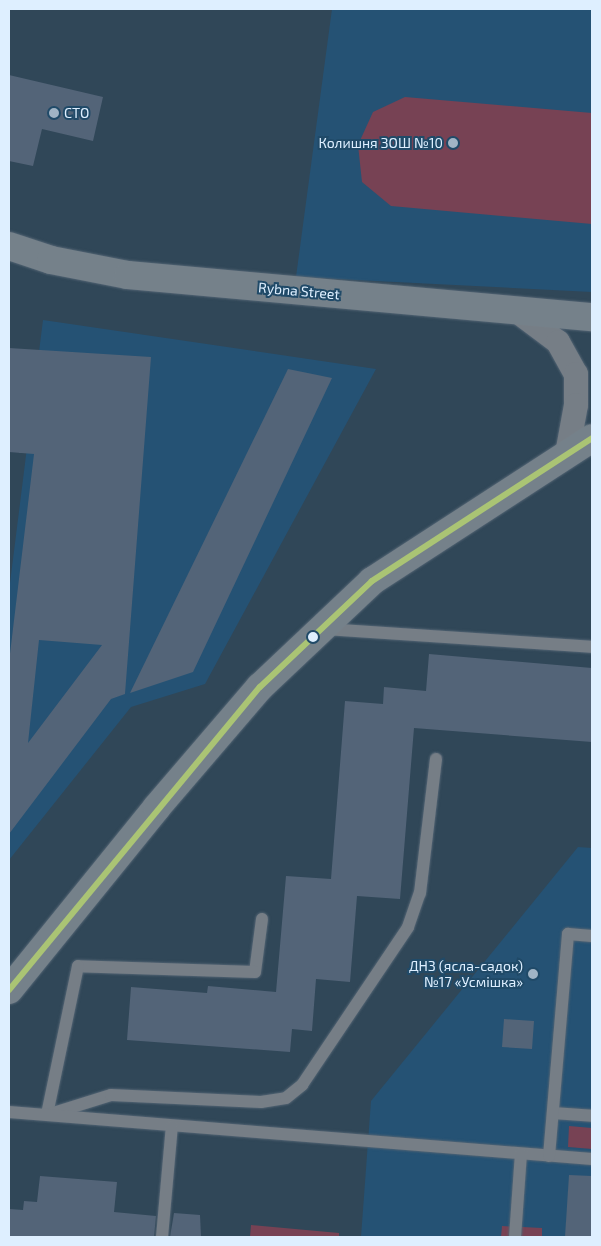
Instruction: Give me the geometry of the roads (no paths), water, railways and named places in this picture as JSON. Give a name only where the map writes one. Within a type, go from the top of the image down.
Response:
[{"type":"street","name":"Rybna Street","points":[[9,246],[51,260],[128,274],[518,312],[592,317]]},
{"type":"street","points":[[518,312],[558,342],[576,374],[576,406],[567,454]]},
{"type":"street","points":[[9,990],[221,732],[260,687],[321,629],[372,581],[592,438]]},
{"type":"lane","points":[[321,629],[592,647]]},
{"type":"lane","points":[[47,1115],[111,1095],[261,1102],[286,1098],[302,1085],[408,927],[420,893],[436,759]]},
{"type":"lane","points":[[47,1115],[78,966],[255,972],[262,919]]},
{"type":"lane","points":[[549,1156],[568,934],[592,936]]},
{"type":"lane","points":[[9,1112],[592,1160]]},
{"type":"lane","points":[[553,1113],[592,1116]]},
{"type":"lane","points":[[162,1237],[172,1126]]},
{"type":"lane","points":[[514,1237],[521,1154]]},
{"type":"place","name":"СТО","points":[[54,113]]},
{"type":"place","name":"Колишня ЗОШ №10","points":[[453,143]]},
{"type":"place","name":"ДНЗ (ясла-садок) №17 «Усмішка»","points":[[533,974]]}]
